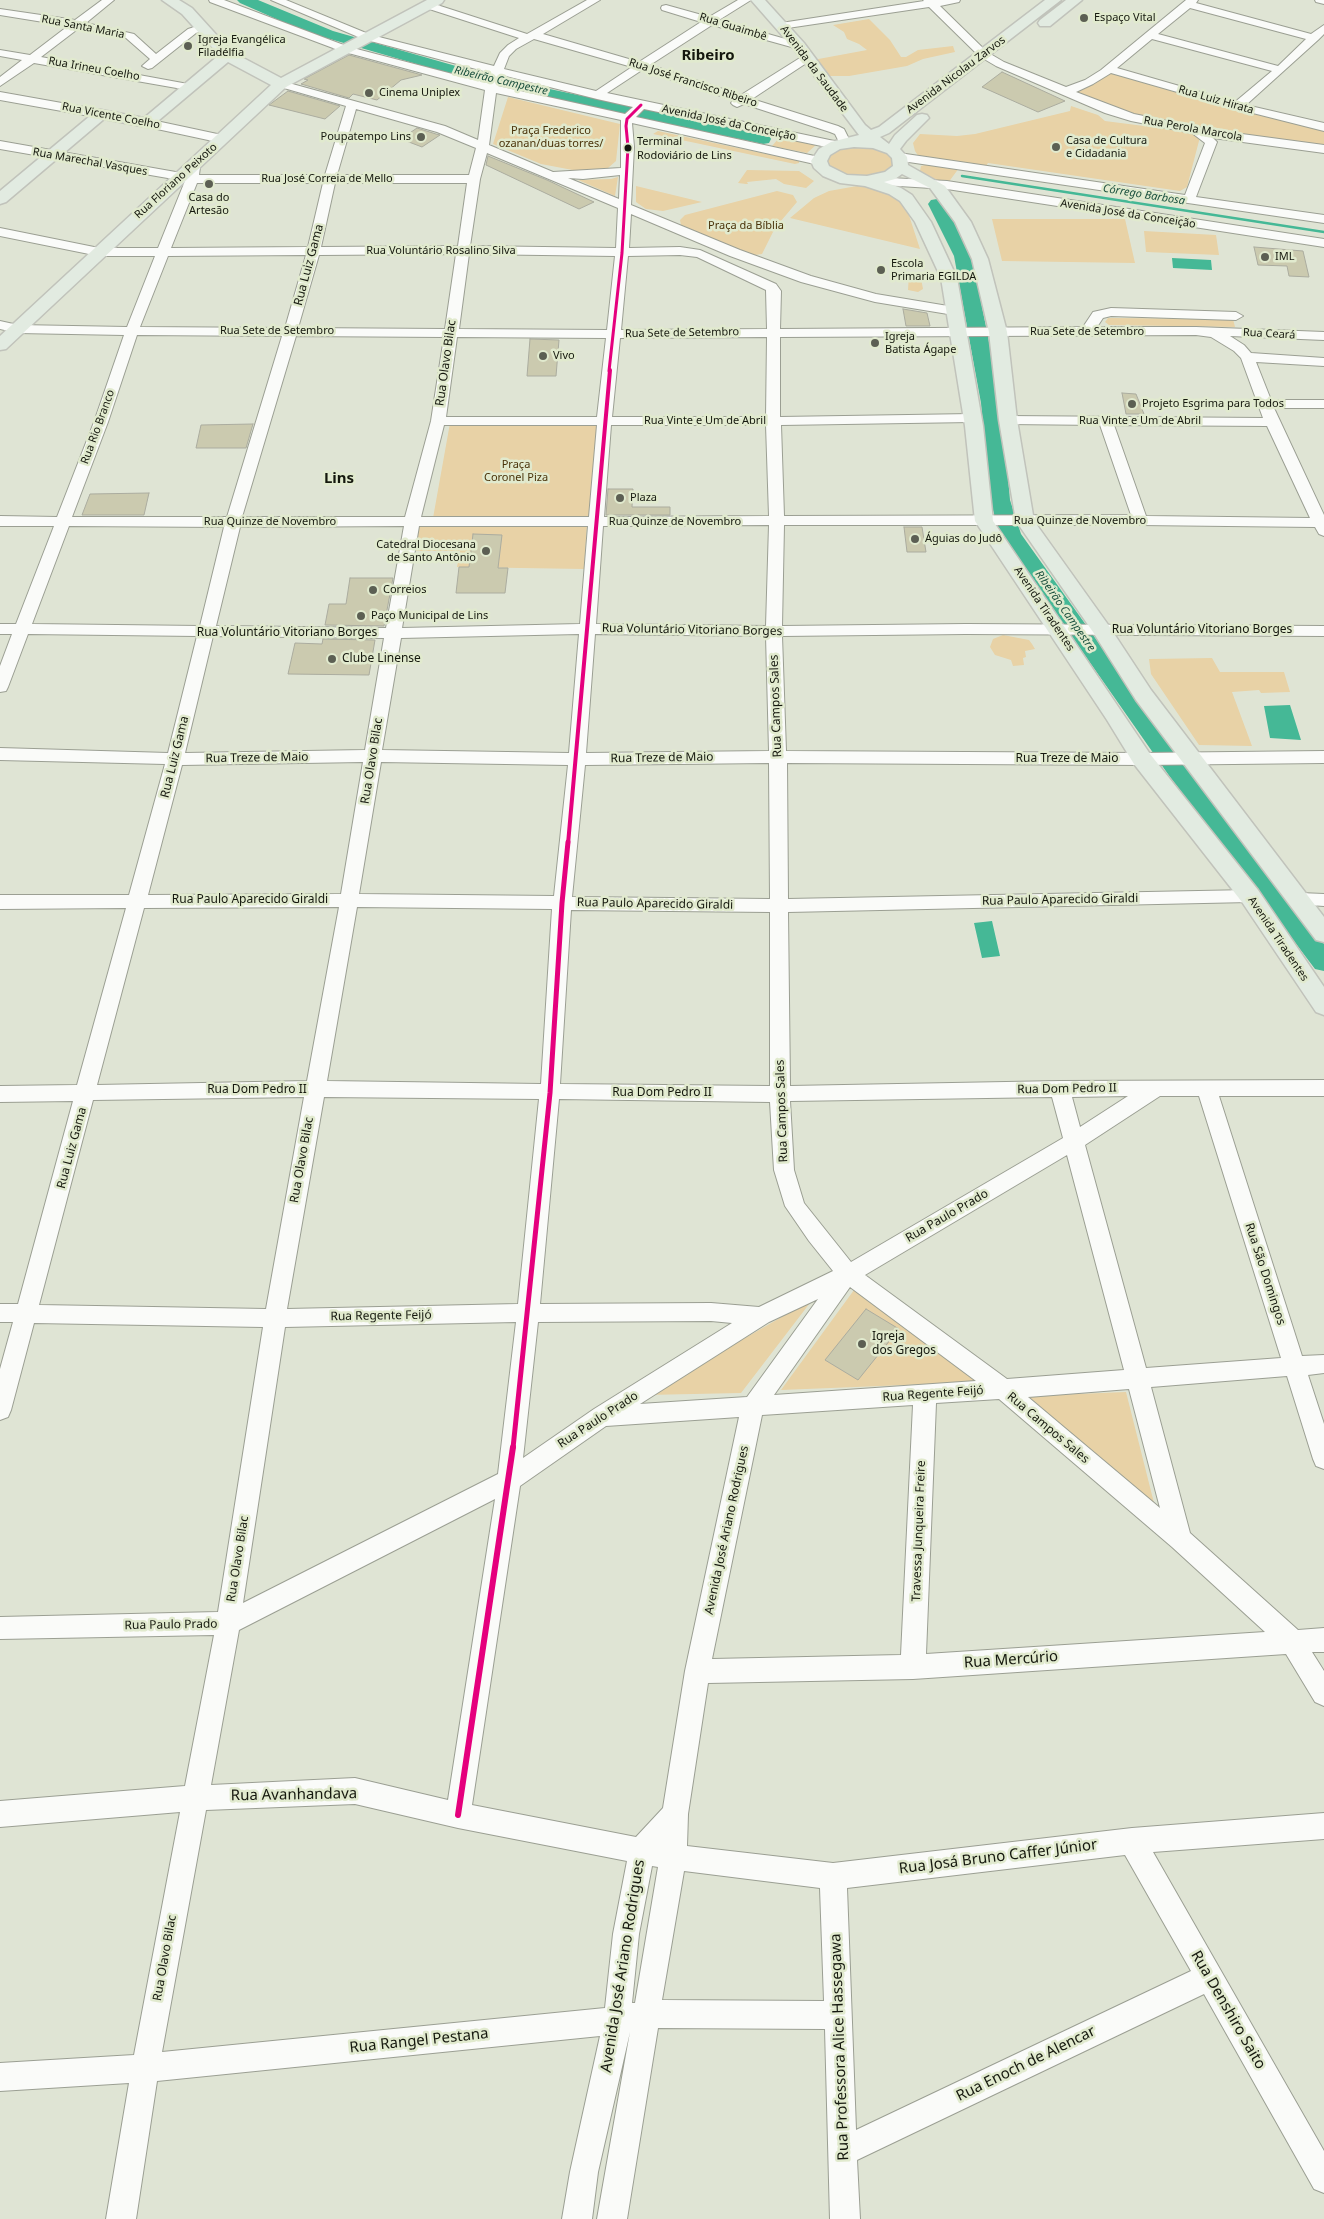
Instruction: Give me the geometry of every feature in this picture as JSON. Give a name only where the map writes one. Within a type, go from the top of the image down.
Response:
[{"type":"main road","points":[[169,0],[186,11],[227,55],[257,73],[281,84]]},
{"type":"main road","name":"Avenida da Saudade","points":[[758,0],[803,52],[852,119],[870,137],[894,155]]},
{"type":"main road","name":"Avenida Nicolau Zarvos","points":[[894,155],[907,130],[989,60],[1063,2]]},
{"type":"main road","name":"Rua Floriano Peixoto","points":[[0,344],[99,252],[189,175],[222,139],[281,84],[432,3]]},
{"type":"main road","points":[[147,123],[227,55]]},
{"type":"main road","name":"Avenida Nicolau Zarvos","points":[[845,144],[870,137],[884,130],[989,60]]},
{"type":"main road","points":[[0,199],[101,114]]},
{"type":"main road","name":"Rua Vicente Coelho","points":[[101,114],[147,123]]},
{"type":"main road","points":[[894,155],[890,176],[869,181],[836,177],[822,168],[819,160],[824,152],[845,144],[894,155],[941,188],[963,222],[980,259],[986,278],[1008,420],[1021,522],[1186,758],[1300,899],[1324,934]]},
{"type":"main road","name":"Avenida Tiradentes","points":[[869,181],[895,191],[906,198],[924,222],[949,278],[954,311],[962,332],[972,418],[989,521],[1063,629],[1147,759],[1250,896],[1324,1006]]},
{"type":"main road","points":[[906,198],[941,188]]},
{"type":"street","points":[[0,83],[109,0]]},
{"type":"street","name":"Avenida José da Conceição","points":[[214,0],[348,49],[495,80],[597,95],[634,112],[819,160]]},
{"type":"street","points":[[495,80],[504,55],[512,47],[595,0]]},
{"type":"street","points":[[597,95],[711,20],[746,0]]},
{"type":"street","points":[[781,26],[924,2],[955,0]]},
{"type":"street","points":[[1320,0],[1324,1]]},
{"type":"street","name":"Avenida José da Conceição","points":[[280,1],[368,38],[495,80],[511,93],[634,112],[715,119],[845,144]]},
{"type":"street","points":[[924,2],[989,60]]},
{"type":"street","points":[[1067,91],[1089,82],[1109,68],[1190,2],[1314,38]]},
{"type":"street","name":"Rua José Francisco Ribeiro","points":[[432,3],[531,36],[640,66],[744,98],[840,132],[845,144]]},
{"type":"street","name":"Rua Guaimbê","points":[[666,8],[711,20],[803,52]]},
{"type":"street","name":"Rua Santa Maria","points":[[0,12],[77,24],[130,36],[150,55],[157,58]]},
{"type":"street","points":[[135,77],[192,31],[201,28]]},
{"type":"street","points":[[1237,106],[1280,70],[1324,28]]},
{"type":"street","points":[[1150,35],[1280,70]]},
{"type":"street","name":"Rua Irineu Coelho","points":[[0,52],[188,87]]},
{"type":"street","points":[[715,119],[803,52]]},
{"type":"street","name":"Rua Perola Marcola","points":[[989,60],[1067,91],[1100,107],[1131,117],[1196,131],[1324,149]]},
{"type":"street","name":"Rua Luiz Hirata","points":[[1109,68],[1237,106],[1324,127]]},
{"type":"street","name":"Rua Olavo Bilac","points":[[121,2219],[145,2068],[228,1623],[275,1318],[349,900],[412,521],[438,421],[474,179],[483,146],[489,102],[495,80]]},
{"type":"street","points":[[281,84],[441,130],[744,256],[806,279],[875,298],[954,311]]},
{"type":"street","points":[[489,102],[511,93]]},
{"type":"street","name":"Rua Vicente Coelho","points":[[0,96],[101,114]]},
{"type":"street","name":"Rua Luiz Gama","points":[[0,1410],[175,759],[233,522],[248,480],[314,251],[330,179],[352,104]]},
{"type":"street","points":[[458,1815],[509,1480],[528,1313],[550,1093],[562,903],[577,760],[604,422],[622,253],[626,171],[634,112]]},
{"type":"street","name":"Rua Vicente Coelho","points":[[147,123],[222,139]]},
{"type":"street","points":[[1191,196],[1211,142],[1196,131]]},
{"type":"street","points":[[764,147],[777,132]]},
{"type":"street","name":"Rua Marechal Vasques","points":[[0,145],[52,155],[189,175]]},
{"type":"street","name":"Avenida José da Conceição","points":[[894,155],[966,168],[1324,219]]},
{"type":"street","points":[[941,188],[966,168]]},
{"type":"street","points":[[536,170],[583,175],[626,171]]},
{"type":"street","name":"Rua José Correia de Mello","points":[[189,175],[330,179],[474,179]]},
{"type":"street","name":"Rua Rio Branco","points":[[0,687],[101,422],[189,175]]},
{"type":"street","name":"Avenida José da Conceição","points":[[869,181],[941,188],[1324,243]]},
{"type":"street","name":"Rua Voluntário Rosalino Silva","points":[[0,232],[99,252],[463,250],[622,253],[680,251],[700,254],[766,284],[774,291]]},
{"type":"street","name":"Rua Campos Sales","points":[[774,291],[773,421],[776,548],[774,631],[778,757],[780,1094],[784,1170],[795,1206],[848,1274],[1003,1390],[1180,1539],[1292,1641],[1324,1694]]},
{"type":"street","points":[[1087,332],[1098,315],[1111,312],[1236,316]]},
{"type":"street","name":"Rua Sete de Setembro","points":[[0,325],[18,329],[132,331],[290,330],[614,334],[773,331],[1196,331],[1215,333],[1239,348],[1247,357]]},
{"type":"street","name":"Rua Ceará","points":[[1215,333],[1234,332],[1324,336]]},
{"type":"street","points":[[1322,527],[1318,501],[1272,422],[1247,357],[1324,362]]},
{"type":"street","points":[[1266,404],[1324,404]]},
{"type":"street","name":"Rua Vinte e Um de Abril","points":[[438,421],[604,422],[972,418]]},
{"type":"street","name":"Rua Vinte e Um de Abril","points":[[1008,420],[1272,422]]},
{"type":"street","points":[[1106,422],[1140,520]]},
{"type":"street","name":"Rua Quinze de Novembro","points":[[0,520],[62,522],[1021,522],[1140,520],[1322,527]]},
{"type":"street","name":"Rua Voluntário Vitoriano Borges","points":[[0,629],[206,633],[394,633],[587,629],[1324,631]]},
{"type":"street","name":"Rua Treze de Maio","points":[[0,754],[175,759],[373,756],[577,760],[778,757],[1147,759],[1324,757]]},
{"type":"street","name":"Rua Paulo Aparecido Giraldi","points":[[0,902],[349,900],[778,906],[1250,896]]},
{"type":"street","points":[[1300,899],[1324,900]]},
{"type":"street","name":"Rua Paulo Prado","points":[[0,1628],[228,1623],[509,1480],[602,1416],[762,1316],[848,1274],[1073,1142],[1157,1088]]},
{"type":"street","name":"Rua São Domingos","points":[[1206,1088],[1324,1459]]},
{"type":"street","name":"Rua Dom Pedro II","points":[[0,1094],[87,1091],[315,1089],[780,1094],[1060,1089],[1324,1088]]},
{"type":"street","points":[[1060,1089],[1180,1539]]},
{"type":"street","name":"Avenida José Ariano Rodrigues","points":[[612,2219],[645,2014],[673,1857],[675,1814],[697,1671],[753,1406],[848,1274]]},
{"type":"street","name":"Rua Regente Feijó","points":[[0,1313],[275,1318],[528,1313],[711,1312],[762,1316]]},
{"type":"street","name":"Rua Regente Feijó","points":[[602,1416],[1003,1390],[1324,1364]]},
{"type":"street","name":"Travessa Junqueira Freire","points":[[913,1667],[925,1395]]},
{"type":"street","name":"Rua Mercúrio","points":[[697,1671],[913,1667],[1324,1640]]},
{"type":"street","name":"Rua Avanhandava","points":[[0,1814],[195,1798],[355,1791],[458,1815],[673,1857]]},
{"type":"street","name":"Avenida José Ariano Rodrigues","points":[[577,2219],[584,2172],[617,2021],[626,1934],[642,1850],[675,1814]]},
{"type":"street","name":"Rua Josá Bruno Caffer Júnior","points":[[673,1857],[833,1876],[1132,1841],[1324,1826]]},
{"type":"street","name":"Rua Denshiro Saito","points":[[1132,1841],[1324,2179]]},
{"type":"street","name":"Rua Professora Alice Hassegawa","points":[[833,1876],[845,2219]]},
{"type":"street","name":"Rua Enoch de Alencar","points":[[844,2151],[1209,1976]]},
{"type":"street","name":"Rua Rangel Pestana","points":[[0,2077],[145,2068],[617,2021],[645,2014],[838,2015]]},
{"type":"green space","points":[[869,19],[890,40],[901,57],[906,57],[918,50],[953,46],[955,52],[923,59],[907,66],[849,76],[826,76],[813,60],[867,50],[847,39],[844,32],[833,25]]},
{"type":"green space","points":[[1109,73],[1245,112],[1324,130],[1324,147],[1203,130],[1135,116],[1073,91]]},
{"type":"green space","name":"Praça Frederico ozanan/duas torres/","points":[[508,97],[620,124],[616,161],[608,168],[578,171],[541,164],[493,144]]},
{"type":"green space","name":"Casa de Cultura e Cidadania","points":[[1071,106],[1098,115],[1105,121],[1191,132],[1200,137],[1187,187],[1180,191],[988,163],[986,166],[919,157],[915,151],[913,143],[920,134],[957,136],[975,134],[1070,111]]},
{"type":"green space","points":[[658,131],[799,161],[799,163],[795,164],[653,134]]},
{"type":"green space","points":[[779,138],[816,145],[807,153],[772,146]]},
{"type":"green space","points":[[847,147],[870,147],[883,150],[892,156],[894,167],[882,176],[852,177],[830,168],[827,160],[831,154]]},
{"type":"green space","points":[[929,164],[959,168],[948,183],[939,183],[920,171],[921,166]]},
{"type":"green space","points":[[747,170],[799,171],[814,181],[806,188],[784,184],[776,179],[747,182],[748,184],[738,183]]},
{"type":"green space","points":[[618,177],[615,196],[578,180],[611,179]]},
{"type":"green space","points":[[636,186],[702,202],[663,211],[646,209],[636,202]]},
{"type":"green space","points":[[857,186],[877,189],[905,203],[920,249],[790,218],[814,198],[829,191]]},
{"type":"green space","name":"Praça da Bíblia","points":[[777,191],[793,195],[797,202],[775,228],[762,254],[747,254],[681,225],[680,220],[685,215]]},
{"type":"green space","points":[[992,219],[1125,219],[1135,263],[1002,261]]},
{"type":"green space","points":[[1144,231],[1216,235],[1219,255],[1146,252]]},
{"type":"green space","points":[[920,273],[923,289],[918,292],[908,290],[909,274]]},
{"type":"green space","points":[[1108,318],[1233,319],[1235,327],[1109,325],[1105,322]]},
{"type":"green space","name":"Praça Coronel Piza","points":[[450,423],[600,425],[593,520],[433,518]]},
{"type":"green space","points":[[419,522],[587,525],[584,569],[457,567],[460,551],[413,551]]},
{"type":"green space","points":[[1003,635],[1029,640],[1032,644],[1035,649],[1025,651],[1024,665],[1013,666],[1011,660],[995,655],[990,647],[993,639]]},
{"type":"green space","points":[[1212,658],[1220,672],[1284,672],[1290,692],[1261,693],[1259,690],[1232,692],[1252,746],[1199,745],[1151,674],[1149,659]]},
{"type":"green space","points":[[854,1290],[980,1382],[781,1390]]},
{"type":"green space","points":[[813,1299],[741,1393],[646,1395]]},
{"type":"green space","points":[[1126,1392],[1155,1507],[1028,1396]]},
{"type":"shaded area","points":[[1172,258],[1211,260],[1212,270],[1173,268]]},
{"type":"shaded area","points":[[1290,705],[1301,740],[1270,738],[1264,706]]},
{"type":"shaded area","points":[[992,921],[1000,956],[982,958],[974,923]]},
{"type":"building","points":[[349,55],[422,75],[401,80],[377,100],[353,94],[349,98],[301,84],[308,80],[304,79]]},
{"type":"building","points":[[1002,72],[1065,101],[1038,112],[982,87]]},
{"type":"building","points":[[288,91],[340,106],[325,119],[269,105]]},
{"type":"building","name":"Poupatempo Lins","points":[[417,128],[440,135],[422,147],[401,139]]},
{"type":"building","points":[[488,156],[594,202],[579,209],[486,165]]},
{"type":"building","points":[[1254,247],[1303,251],[1309,277],[1289,276],[1287,266],[1258,265]]},
{"type":"building","points":[[903,309],[927,313],[930,326],[906,326]]},
{"type":"building","name":"Vivo","points":[[530,339],[559,340],[556,376],[527,376]]},
{"type":"building","name":"Projeto Esgrima para Todos","points":[[1122,393],[1136,394],[1144,414],[1126,414]]},
{"type":"building","points":[[253,424],[246,448],[196,448],[201,425]]},
{"type":"building","name":"Plaza","points":[[608,489],[633,489],[632,507],[670,507],[670,515],[606,515]]},
{"type":"building","points":[[149,493],[144,515],[82,515],[90,494]]},
{"type":"building","name":"Águias do Judô","points":[[904,527],[922,527],[926,552],[907,552]]},
{"type":"building","name":"Catedral Diocesana de Santo Antônio","points":[[473,534],[502,535],[498,568],[508,568],[505,593],[456,593],[459,567],[469,567]]},
{"type":"building","points":[[350,578],[393,578],[384,626],[325,625],[329,604],[346,604]]},
{"type":"building","name":"Clube Linense","points":[[323,639],[375,640],[369,675],[288,674],[295,643],[322,644]]},
{"type":"building","name":"Igreja dos Gregos","points":[[866,1309],[899,1329],[858,1380],[825,1360]]},
{"type":"waterway","name":"Ribeirão Campestre","points":[[245,0],[328,34],[478,77],[525,89],[763,139]]},
{"type":"waterway","name":"Córrego Barbosa","points":[[962,176],[1324,232]]},
{"type":"waterway","name":"Ribeirão Campestre","points":[[937,204],[963,256],[991,403],[1000,500],[1011,534],[1178,771],[1324,962]]},
{"type":"transit line","points":[[458,1815],[509,1480],[528,1313],[550,1093],[562,903],[577,759],[604,422],[622,253],[628,147],[626,126],[627,119],[641,105]]},
{"type":"place","name":"Espaço Vital","points":[[1084,18]]},
{"type":"place","name":"Igreja Evangélica Filadélfia","points":[[188,46]]},
{"type":"place","name":"Cinema Uniplex","points":[[369,93]]},
{"type":"place","name":"Poupatempo Lins","points":[[421,137]]},
{"type":"place","name":"Casa de Cultura e Cidadania","points":[[1056,147]]},
{"type":"place","name":"Terminal Rodoviário de Lins","points":[[628,148]]},
{"type":"place","name":"Casa do Artesão","points":[[209,184]]},
{"type":"place","name":"IML","points":[[1265,257]]},
{"type":"place","name":"Escola Primaria EGILDA","points":[[881,270]]},
{"type":"place","name":"Igreja Batista Ágape","points":[[875,343]]},
{"type":"place","name":"Vivo","points":[[543,356]]},
{"type":"place","name":"Projeto Esgrima para Todos","points":[[1132,404]]},
{"type":"place","name":"Plaza","points":[[620,498]]},
{"type":"place","name":"Águias do Judô","points":[[915,539]]},
{"type":"place","name":"Catedral Diocesana de Santo Antônio","points":[[486,551]]},
{"type":"place","name":"Correios","points":[[373,590]]},
{"type":"place","name":"Paço Municipal de Lins","points":[[361,616]]},
{"type":"place","name":"Clube Linense","points":[[332,659]]},
{"type":"place","name":"Igreja dos Gregos","points":[[862,1344]]},
{"type":"district","name":"Ribeiro","points":[[708,56]]},
{"type":"district","name":"Lins","points":[[339,479]]}]
